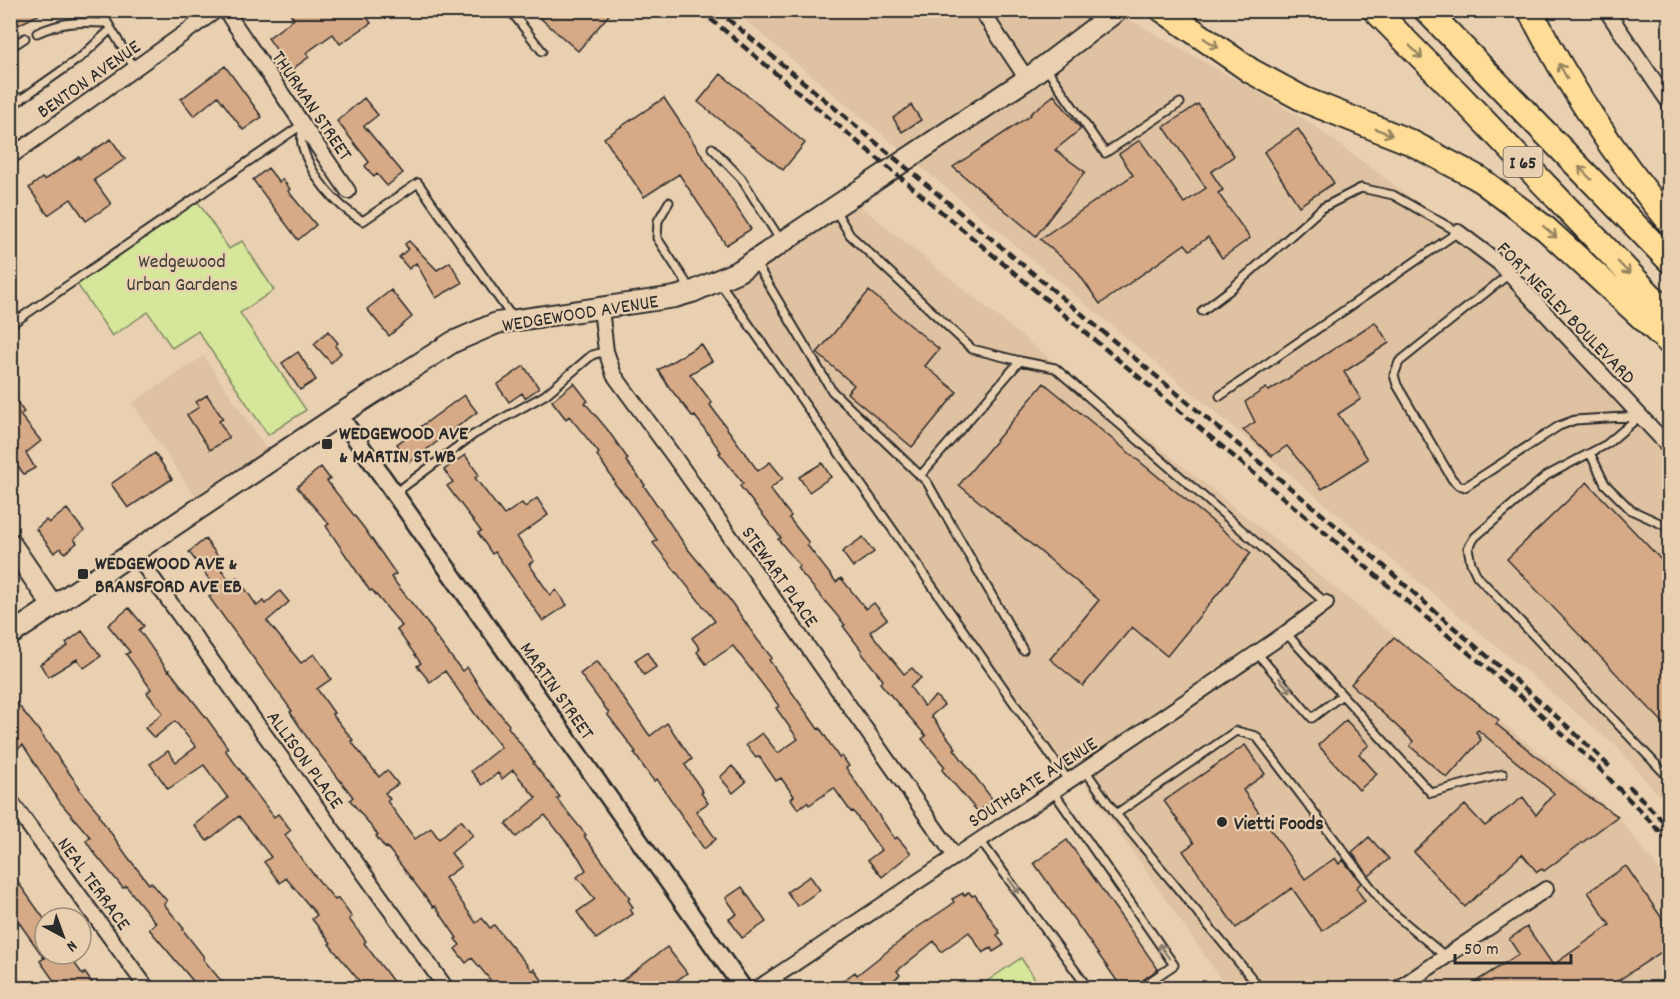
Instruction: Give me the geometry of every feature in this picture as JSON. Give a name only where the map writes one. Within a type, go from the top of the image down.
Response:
[{"type":"highway","points":[[1163,10],[1251,71],[1305,100],[1410,142],[1478,178],[1546,229],[1670,344]]},
{"type":"highway","name":"I 65","points":[[1375,10],[1670,316]]},
{"type":"highway","name":"I 65","points":[[1426,10],[1670,261]]},
{"type":"highway","points":[[1530,10],[1551,52],[1593,121],[1670,222]]},
{"type":"main road","name":"WEDGEWOOD AVENUE","points":[[10,635],[339,415],[453,342],[496,323],[675,297],[719,281],[755,262],[1027,80],[1118,10]]},
{"type":"main road","points":[[10,543],[53,606]]},
{"type":"street","name":"BENTON AVENUE","points":[[10,157],[217,10]]},
{"type":"street","name":"THURMAN STREET","points":[[225,10],[348,191]]},
{"type":"street","points":[[981,10],[1027,80]]},
{"type":"street","points":[[1606,10],[1668,98]]},
{"type":"street","name":"FORT NEGLEY BOULEVARD","points":[[1458,232],[1499,263],[1670,448]]},
{"type":"street","name":"STEWART PLACE","points":[[601,309],[606,351],[614,375],[675,458],[954,855]]},
{"type":"street","name":"MARTIN STREET","points":[[339,415],[743,988]]},
{"type":"street","name":"ALLISON PLACE","points":[[134,552],[446,988]]},
{"type":"street","name":"SOUTHGATE AVENUE","points":[[758,988],[954,855],[1085,770],[1286,633],[1326,603]]},
{"type":"street","name":"NEAL TERRACE","points":[[10,800],[147,988]]},
{"type":"street","points":[[1399,988],[1546,889]]},
{"type":"lane","points":[[100,10],[135,69]]},
{"type":"lane","points":[[510,10],[542,51]]},
{"type":"lane","points":[[37,33],[56,24],[67,22],[109,26]]},
{"type":"lane","points":[[10,107],[81,57],[109,26]]},
{"type":"lane","points":[[10,48],[25,38]]},
{"type":"lane","points":[[1045,66],[1105,153],[1180,104]]},
{"type":"lane","points":[[10,94],[22,99]]},
{"type":"lane","points":[[303,124],[302,144],[315,172],[337,204],[363,221],[418,183],[515,321]]},
{"type":"lane","points":[[10,325],[303,124]]},
{"type":"lane","points":[[712,148],[741,178],[782,243]]},
{"type":"lane","points":[[1202,311],[1230,290],[1322,208],[1361,188],[1393,195],[1458,232],[1220,396]]},
{"type":"lane","points":[[669,202],[658,221],[657,238],[692,292]]},
{"type":"lane","points":[[834,208],[850,235],[972,349],[1020,362],[1055,368],[1326,603]]},
{"type":"lane","points":[[755,262],[832,391],[927,482],[1023,650]]},
{"type":"lane","points":[[1509,274],[1399,362],[1394,375],[1397,385],[1452,479],[1458,485],[1465,487],[1559,426],[1575,420],[1640,416]]},
{"type":"lane","points":[[719,281],[1068,780]]},
{"type":"lane","points":[[394,494],[473,435],[545,395],[592,355],[606,351]]},
{"type":"lane","points":[[920,476],[1020,362]]},
{"type":"lane","points":[[1640,416],[1606,444],[1546,476],[1475,537],[1468,548],[1477,576],[1670,778]]},
{"type":"lane","points":[[1590,453],[1605,484],[1631,510],[1670,530]]},
{"type":"lane","points":[[1286,633],[1431,793],[1503,774]]},
{"type":"lane","points":[[1257,653],[1312,718],[1342,695]]},
{"type":"lane","points":[[1116,814],[1236,731],[1256,736],[1386,907],[1446,957]]},
{"type":"lane","points":[[1085,770],[1116,814],[1260,988]]},
{"type":"lane","points":[[1052,791],[1174,965],[1140,988]]},
{"type":"lane","points":[[979,839],[1088,988]]},
{"type":"shaded area","points":[[734,11],[1115,11],[1306,120],[1499,263],[1669,448],[1669,807],[1617,747]]},
{"type":"shaded area","points":[[850,198],[1618,816],[1669,883],[1669,988],[1227,988],[1079,774],[1068,780],[719,281]]},
{"type":"shaded area","points":[[204,356],[273,459],[202,507],[132,403]]},
{"type":"green space","name":"Wedgewood Urban Gardens","points":[[196,199],[229,249],[242,241],[274,290],[240,313],[306,410],[268,435],[198,331],[172,348],[148,312],[112,336],[75,281]]},
{"type":"green space","points":[[1021,958],[1041,988],[977,988]]},
{"type":"building","points":[[10,10],[48,10],[10,29]]},
{"type":"building","points":[[297,10],[362,10],[371,23],[340,44],[333,34],[306,53],[309,57],[291,70],[268,38],[294,19],[291,15]]},
{"type":"building","points":[[531,10],[613,10],[578,51]]},
{"type":"building","points":[[225,66],[262,117],[243,130],[218,96],[194,116],[181,99]]},
{"type":"building","points":[[721,74],[805,143],[783,170],[698,102]]},
{"type":"building","points":[[1054,95],[1081,129],[1055,150],[1085,172],[1036,236],[953,167],[1031,115]]},
{"type":"building","points":[[364,98],[378,115],[364,126],[403,173],[387,186],[377,174],[374,177],[365,166],[369,162],[337,121]]},
{"type":"building","points":[[664,98],[751,229],[726,245],[679,174],[644,197],[604,138]]},
{"type":"building","points":[[1198,104],[1234,156],[1211,172],[1223,190],[1218,193],[1250,238],[1222,258],[1208,237],[1190,250],[1185,244],[1100,304],[1076,270],[1040,239],[1133,175],[1119,154],[1140,140],[1184,203],[1206,188],[1164,127]]},
{"type":"building","points":[[911,105],[921,120],[902,132],[893,118]]},
{"type":"building","points":[[1298,129],[1334,183],[1299,206],[1264,152]]},
{"type":"building","points":[[111,139],[125,159],[94,180],[111,204],[86,221],[71,199],[48,215],[29,188],[42,178],[44,180]]},
{"type":"building","points":[[268,168],[279,182],[282,179],[290,189],[288,191],[316,225],[298,240],[253,180]]},
{"type":"building","points":[[409,241],[437,270],[450,262],[462,283],[436,298],[416,263],[409,269],[399,257],[408,249],[405,244]]},
{"type":"building","points":[[391,290],[412,317],[389,336],[367,309]]},
{"type":"building","points":[[869,291],[939,349],[925,366],[957,392],[912,447],[847,393],[854,385],[817,353]]},
{"type":"building","points":[[1375,322],[1389,343],[1344,372],[1361,399],[1338,414],[1368,459],[1322,489],[1287,446],[1272,456],[1243,430],[1255,422],[1245,402],[1266,388],[1269,391]]},
{"type":"building","points":[[328,331],[338,343],[335,346],[341,353],[331,363],[314,344]]},
{"type":"building","points":[[701,344],[712,361],[690,374],[712,403],[710,405],[758,471],[770,462],[783,478],[770,489],[809,543],[807,545],[836,582],[841,578],[866,609],[874,603],[887,619],[870,632],[904,674],[912,668],[921,678],[910,687],[924,706],[936,696],[944,705],[931,716],[993,800],[978,812],[942,770],[945,767],[922,739],[926,736],[880,683],[883,680],[843,626],[845,625],[797,568],[800,566],[778,539],[781,538],[740,486],[743,483],[719,453],[721,452],[695,416],[693,417],[658,370]]},
{"type":"building","points":[[298,352],[316,380],[300,390],[282,363]]},
{"type":"building","points":[[524,366],[539,388],[525,398],[522,393],[509,402],[497,385]]},
{"type":"building","points":[[574,383],[588,401],[585,403],[607,429],[628,459],[626,461],[687,548],[729,599],[772,658],[769,660],[818,729],[820,728],[839,758],[842,756],[849,766],[846,768],[895,839],[897,837],[911,853],[882,877],[868,860],[881,850],[834,788],[809,805],[807,802],[798,809],[791,799],[794,796],[781,778],[776,781],[759,756],[756,758],[746,745],[762,733],[778,753],[798,739],[776,708],[779,706],[733,646],[706,664],[697,652],[700,649],[692,638],[715,621],[653,543],[657,540],[614,483],[597,455],[599,453],[569,416],[566,419],[552,401]]},
{"type":"building","points":[[1044,383],[1251,553],[1167,656],[1132,627],[1083,686],[1050,659],[1099,600],[959,485]]},
{"type":"building","points":[[10,392],[24,412],[20,415],[41,441],[26,453],[35,468],[24,474],[10,457]]},
{"type":"building","points":[[207,395],[223,419],[219,421],[229,438],[210,450],[187,415],[199,407],[196,402]]},
{"type":"building","points":[[464,395],[477,412],[410,462],[397,444]]},
{"type":"building","points":[[155,453],[172,479],[128,508],[111,484]]},
{"type":"building","points":[[465,455],[479,475],[475,478],[504,515],[522,503],[525,507],[537,498],[548,515],[517,537],[534,561],[529,564],[550,595],[556,590],[567,605],[543,621],[495,552],[492,554],[478,533],[481,531],[447,486],[453,482],[444,470]]},
{"type":"building","points":[[822,463],[831,477],[809,492],[799,477]]},
{"type":"building","points":[[321,467],[330,479],[327,481],[396,574],[391,577],[462,671],[467,667],[533,763],[560,797],[557,799],[586,835],[584,836],[630,898],[628,900],[633,907],[630,909],[633,914],[596,939],[577,912],[595,899],[577,877],[586,870],[579,858],[545,815],[516,837],[506,824],[536,798],[513,770],[502,779],[498,773],[482,785],[471,771],[501,747],[445,671],[430,682],[417,666],[421,663],[397,630],[402,626],[372,590],[370,591],[326,526],[329,524],[297,487]]},
{"type":"building","points":[[1587,482],[1670,569],[1670,730],[1507,559]]},
{"type":"building","points":[[67,509],[84,531],[74,539],[77,543],[65,553],[61,548],[54,553],[36,529],[46,520],[49,523]]},
{"type":"building","points":[[863,537],[874,552],[853,567],[842,552]]},
{"type":"building","points":[[205,539],[221,560],[217,563],[230,582],[237,577],[257,606],[263,601],[265,604],[280,591],[289,602],[267,621],[301,663],[314,654],[324,668],[331,679],[317,689],[334,713],[332,714],[353,740],[351,741],[379,777],[387,770],[398,784],[385,793],[390,799],[387,801],[415,839],[431,828],[439,839],[461,820],[473,835],[451,853],[461,866],[445,878],[476,923],[482,918],[490,928],[494,925],[548,988],[497,988],[472,958],[466,963],[455,949],[460,945],[455,939],[457,938],[435,906],[433,907],[376,836],[378,835],[350,800],[353,797],[310,742],[290,712],[292,711],[209,597],[218,591],[189,552]]},
{"type":"building","points":[[129,608],[144,626],[139,630],[168,671],[208,720],[228,748],[225,750],[274,817],[278,814],[291,830],[285,835],[305,864],[335,900],[338,898],[352,917],[349,919],[366,941],[364,943],[398,988],[365,988],[312,919],[317,915],[286,878],[280,883],[264,862],[271,857],[239,816],[207,841],[194,825],[228,798],[204,765],[168,789],[150,764],[168,751],[176,762],[196,747],[175,721],[154,738],[145,728],[163,713],[147,693],[151,689],[126,654],[130,652],[108,625]]},
{"type":"building","points":[[82,631],[101,656],[84,668],[77,659],[48,677],[40,664],[68,646],[66,643]]},
{"type":"building","points":[[1394,637],[1499,720],[1496,724],[1585,795],[1618,816],[1544,871],[1542,869],[1537,872],[1522,854],[1465,907],[1414,852],[1465,805],[1485,826],[1523,797],[1536,815],[1554,793],[1478,730],[1476,732],[1481,740],[1447,778],[1410,746],[1413,741],[1351,684]]},
{"type":"building","points":[[647,652],[656,667],[644,675],[635,660]]},
{"type":"building","points":[[597,661],[650,736],[667,723],[692,759],[685,765],[708,803],[696,811],[716,839],[704,849],[657,779],[654,781],[643,766],[634,753],[636,752],[580,674]]},
{"type":"building","points":[[10,695],[100,814],[99,816],[127,856],[149,884],[151,882],[167,901],[164,904],[204,957],[203,959],[227,988],[185,988],[193,981],[149,929],[156,923],[126,886],[123,888],[92,850],[86,841],[90,837],[60,802],[23,745],[19,748],[10,738]]},
{"type":"building","points":[[1346,720],[1369,745],[1359,754],[1377,774],[1359,790],[1318,745]]},
{"type":"building","name":"Vietti Foods","points":[[1245,745],[1265,774],[1243,790],[1305,879],[1335,858],[1339,864],[1343,860],[1361,883],[1356,888],[1365,901],[1322,931],[1292,888],[1236,928],[1183,851],[1194,843],[1164,801]]},
{"type":"building","points":[[732,766],[746,782],[733,793],[720,777]]},
{"type":"building","points":[[1369,837],[1389,859],[1369,876],[1352,852]]},
{"type":"building","points":[[1067,840],[1158,969],[1132,988],[1122,988],[1034,863]]},
{"type":"building","points":[[1626,866],[1670,930],[1670,946],[1607,988],[1466,988],[1519,954],[1509,939],[1527,927],[1553,965],[1610,925],[1588,892]]},
{"type":"building","points":[[10,871],[35,906],[33,906],[33,942],[18,921],[16,923],[10,916]]},
{"type":"building","points":[[810,876],[820,890],[797,906],[787,892]]},
{"type":"building","points":[[742,887],[766,922],[742,938],[729,919],[737,914],[726,898]]},
{"type":"building","points":[[969,892],[972,896],[975,895],[1000,933],[997,935],[1004,945],[993,952],[991,948],[983,953],[969,932],[941,952],[934,941],[897,971],[900,975],[883,988],[833,988],[855,972],[857,975],[918,927],[951,905],[954,902],[952,899]]},
{"type":"building","points":[[667,947],[687,973],[666,988],[612,988]]},
{"type":"building","points":[[44,966],[77,966],[96,988],[59,988]]},
{"type":"railway","points":[[700,10],[1525,700],[1594,763],[1670,842]]},
{"type":"railway","points":[[717,10],[1384,566],[1557,717],[1612,769]]},
{"type":"railway","points":[[1629,786],[1670,828]]},
{"type":"place","name":"WEDGEWOOD AVE & MARTIN ST WB","points":[[327,444]]},
{"type":"place","name":"WEDGEWOOD AVE & BRANSFORD AVE EB","points":[[83,574]]},
{"type":"place","name":"Vietti Foods","points":[[1222,822]]}]
